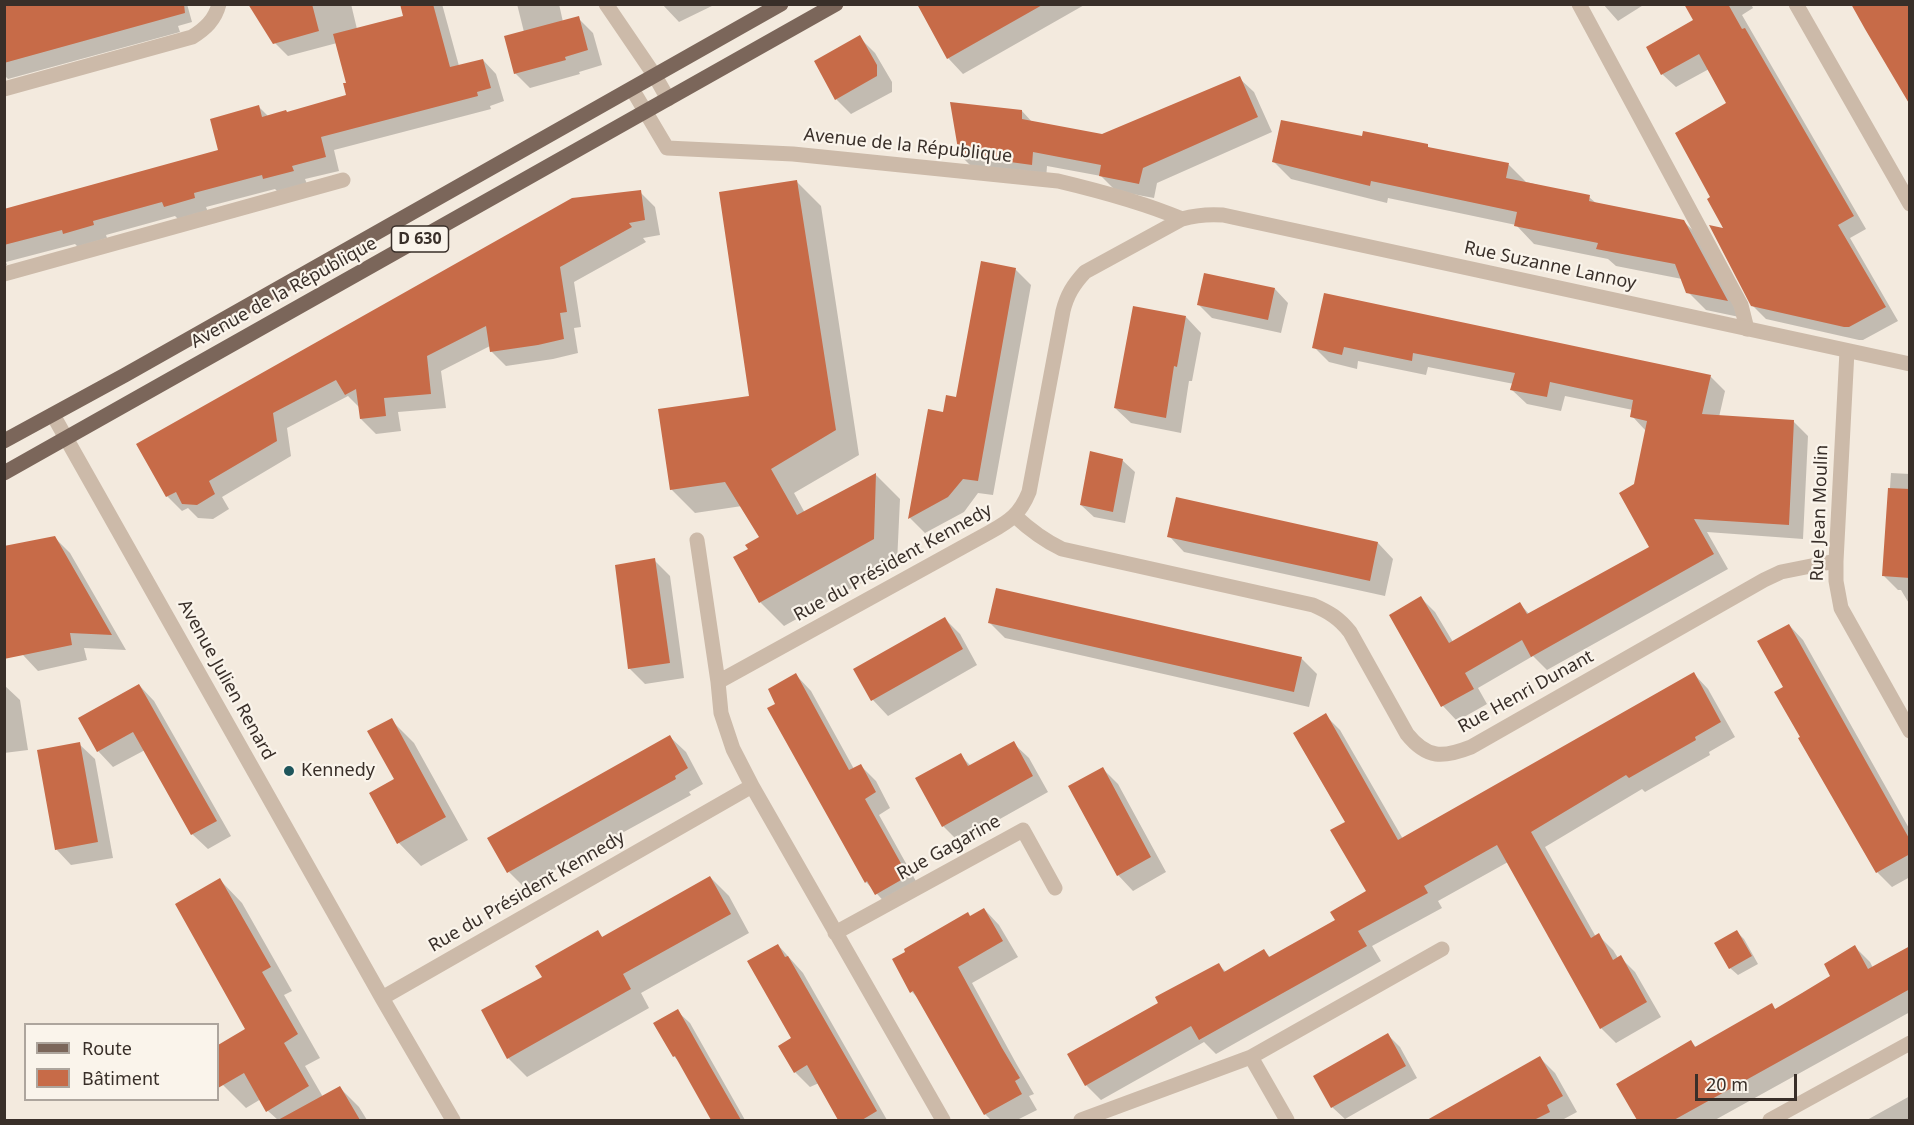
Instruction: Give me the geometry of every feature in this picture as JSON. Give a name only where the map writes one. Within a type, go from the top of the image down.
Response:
[{"type":"main road","name":"Avenue de la République","points":[[4,441],[781,4]]},
{"type":"main road","name":"Avenue de la République","points":[[4,473],[836,4]]},
{"type":"street","points":[[4,89],[192,38],[209,24],[219,4]]},
{"type":"street","points":[[606,4],[668,99]]},
{"type":"street","points":[[1579,4],[1734,292],[1743,311],[1747,329]]},
{"type":"street","points":[[1796,4],[1908,198]]},
{"type":"street","name":"Avenue de la République","points":[[632,89],[668,148],[793,154],[1041,179],[1087,188],[1158,209],[1182,219]]},
{"type":"street","points":[[4,274],[342,180]]},
{"type":"street","name":"Rue Suzanne Lannoy","points":[[1182,219],[1208,214],[1223,215],[1910,364]]},
{"type":"street","name":"Rue du Président Kennedy","points":[[718,682],[1015,516],[1023,506],[1029,492],[1063,311],[1073,284],[1085,272],[1182,219]]},
{"type":"street","name":"Rue Jean Moulin","points":[[1847,351],[1836,561],[1840,608],[1910,731]]},
{"type":"street","name":"Avenue Julien Renard","points":[[53,415],[453,1120]]},
{"type":"street","name":"Rue Henri Dunant","points":[[1015,516],[1039,537],[1062,549],[1312,605],[1329,612],[1340,619],[1350,632],[1407,734],[1426,752],[1439,755],[1453,754],[1471,747],[1764,580],[1798,567],[1836,561]]},
{"type":"street","points":[[698,540],[721,713],[733,749],[835,933],[943,1120]]},
{"type":"street","name":"Rue du Président Kennedy","points":[[382,998],[752,786]]},
{"type":"street","name":"Rue Gagarine","points":[[835,933],[1023,830],[1055,888]]},
{"type":"street","points":[[1081,1120],[1251,1057],[1442,949]]},
{"type":"street","points":[[1770,1120],[1910,1043]]},
{"type":"street","points":[[1251,1057],[1287,1120]]},
{"type":"building","points":[[4,4],[184,4],[185,13],[4,63]]},
{"type":"building","points":[[248,4],[312,4],[319,31],[273,44]]},
{"type":"building","points":[[400,4],[433,4],[450,67],[483,59],[491,88],[477,92],[478,96],[321,137],[326,157],[292,166],[294,171],[263,179],[262,175],[194,193],[195,198],[164,207],[162,202],[93,221],[94,225],[63,234],[62,230],[4,245],[4,209],[218,150],[210,119],[259,105],[262,117],[346,95],[343,83],[346,83],[333,34],[403,16]]},
{"type":"building","points":[[917,4],[1044,4],[947,59]]},
{"type":"building","points":[[1684,4],[1728,4],[1742,29],[1745,28],[1854,216],[1838,225],[1886,307],[1849,327],[1844,327],[1751,306],[1709,225],[1723,228],[1707,199],[1710,197],[1675,133],[1726,103],[1699,54],[1661,75],[1646,47],[1693,20]]},
{"type":"building","points":[[1851,4],[1910,4],[1910,105],[1865,29]]},
{"type":"building","points":[[579,16],[588,50],[565,57],[566,60],[514,74],[504,36]]},
{"type":"building","points":[[860,35],[877,65],[877,76],[835,100],[814,61]]},
{"type":"building","points":[[1240,76],[1258,117],[1143,168],[1139,184],[1099,176],[1101,165],[1033,152],[1032,165],[959,155],[950,102],[1022,110],[1022,119],[1102,134]]},
{"type":"building","points":[[1281,120],[1362,136],[1363,131],[1509,163],[1506,178],[1590,195],[1589,201],[1684,220],[1728,301],[1686,293],[1675,264],[1596,249],[1598,243],[1514,226],[1517,212],[1371,181],[1370,186],[1272,162]]},
{"type":"building","points":[[797,180],[836,430],[771,469],[797,515],[876,473],[874,539],[759,603],[733,557],[748,549],[745,545],[759,537],[725,482],[670,490],[658,409],[749,396],[719,192]]},
{"type":"building","points":[[641,190],[645,220],[629,223],[632,227],[560,267],[567,312],[560,313],[564,339],[490,352],[486,326],[427,356],[431,394],[384,398],[386,416],[360,419],[356,389],[345,395],[336,380],[273,413],[277,441],[209,481],[215,494],[197,505],[182,504],[176,492],[166,497],[136,444],[572,198]]},
{"type":"building","points":[[981,261],[1016,268],[978,481],[963,479],[948,497],[908,519],[928,409],[943,412],[946,395],[956,397]]},
{"type":"building","points":[[1204,273],[1275,288],[1268,320],[1197,305]]},
{"type":"building","points":[[1324,293],[1711,375],[1702,414],[1794,420],[1789,525],[1694,519],[1714,554],[1531,657],[1522,640],[1465,673],[1474,689],[1441,707],[1389,615],[1421,596],[1449,643],[1520,602],[1527,614],[1649,547],[1619,493],[1634,484],[1647,421],[1630,417],[1633,400],[1550,382],[1547,397],[1510,390],[1515,373],[1413,353],[1412,361],[1344,347],[1342,355],[1312,348]]},
{"type":"building","points":[[1133,306],[1186,316],[1177,367],[1174,366],[1166,418],[1114,408]]},
{"type":"building","points":[[1090,451],[1123,459],[1113,512],[1080,505]]},
{"type":"building","points":[[1888,488],[1910,489],[1910,578],[1882,576]]},
{"type":"building","points":[[1176,497],[1378,542],[1370,581],[1167,537]]},
{"type":"building","points":[[55,536],[112,635],[70,633],[72,645],[4,659],[4,546]]},
{"type":"building","points":[[655,558],[670,663],[628,669],[615,565]]},
{"type":"building","points":[[996,588],[1302,657],[1294,692],[988,623]]},
{"type":"building","points":[[945,617],[963,649],[871,701],[853,669]]},
{"type":"building","points":[[1789,624],[1910,840],[1910,854],[1876,873],[1774,692],[1783,687],[1757,641]]},
{"type":"building","points":[[1694,672],[1721,722],[1695,737],[1696,740],[1629,778],[1626,775],[1531,832],[1591,938],[1599,933],[1613,960],[1621,955],[1647,1002],[1600,1029],[1497,845],[1424,886],[1428,893],[1358,931],[1367,946],[1199,1040],[1191,1026],[1085,1086],[1067,1054],[1158,1003],[1155,997],[1219,963],[1224,972],[1264,949],[1269,957],[1335,920],[1330,912],[1366,891],[1330,830],[1345,822],[1293,733],[1326,713],[1398,840]]},
{"type":"building","points":[[796,673],[849,770],[861,764],[876,792],[865,799],[908,876],[875,895],[867,881],[865,883],[767,708],[775,704],[768,689]]},
{"type":"building","points":[[139,684],[217,821],[191,835],[133,732],[97,752],[78,718]]},
{"type":"building","points":[[392,718],[446,817],[397,844],[369,793],[394,779],[367,731]]},
{"type":"building","points":[[670,735],[688,768],[675,776],[676,779],[507,873],[487,838]]},
{"type":"building","points":[[1014,741],[1033,776],[942,827],[915,778],[961,753],[968,766]]},
{"type":"building","points":[[80,742],[98,842],[55,850],[37,750]]},
{"type":"building","points":[[1103,767],[1151,857],[1117,876],[1068,786]]},
{"type":"building","points":[[710,876],[731,914],[623,974],[631,989],[507,1059],[481,1010],[542,977],[535,966],[598,930],[602,937]]},
{"type":"building","points":[[220,878],[271,967],[262,972],[298,1034],[284,1043],[309,1086],[266,1112],[244,1073],[219,1087],[219,1044],[245,1029],[175,904]]},
{"type":"building","points":[[984,908],[1003,941],[958,967],[1020,1078],[1015,1081],[1022,1094],[984,1115],[913,991],[910,993],[892,959],[905,952],[904,949],[968,912],[970,916]]},
{"type":"building","points":[[1737,930],[1752,956],[1729,969],[1714,943]]},
{"type":"building","points":[[778,944],[785,957],[788,956],[877,1111],[862,1120],[838,1120],[807,1065],[794,1073],[778,1046],[791,1038],[747,961]]},
{"type":"building","points":[[1855,945],[1868,969],[1910,946],[1910,989],[1674,1120],[1637,1120],[1616,1084],[1691,1040],[1695,1047],[1772,1003],[1775,1009],[1830,976],[1824,964]]},
{"type":"building","points":[[678,1009],[741,1120],[711,1120],[675,1056],[673,1057],[653,1023]]},
{"type":"building","points":[[1388,1033],[1406,1066],[1331,1108],[1313,1076]]},
{"type":"building","points":[[1540,1056],[1563,1096],[1547,1105],[1550,1112],[1534,1120],[1427,1120]]},
{"type":"building","points":[[340,1086],[360,1120],[278,1120]]},
{"type":"place","name":"Kennedy","points":[[289,771]]}]
